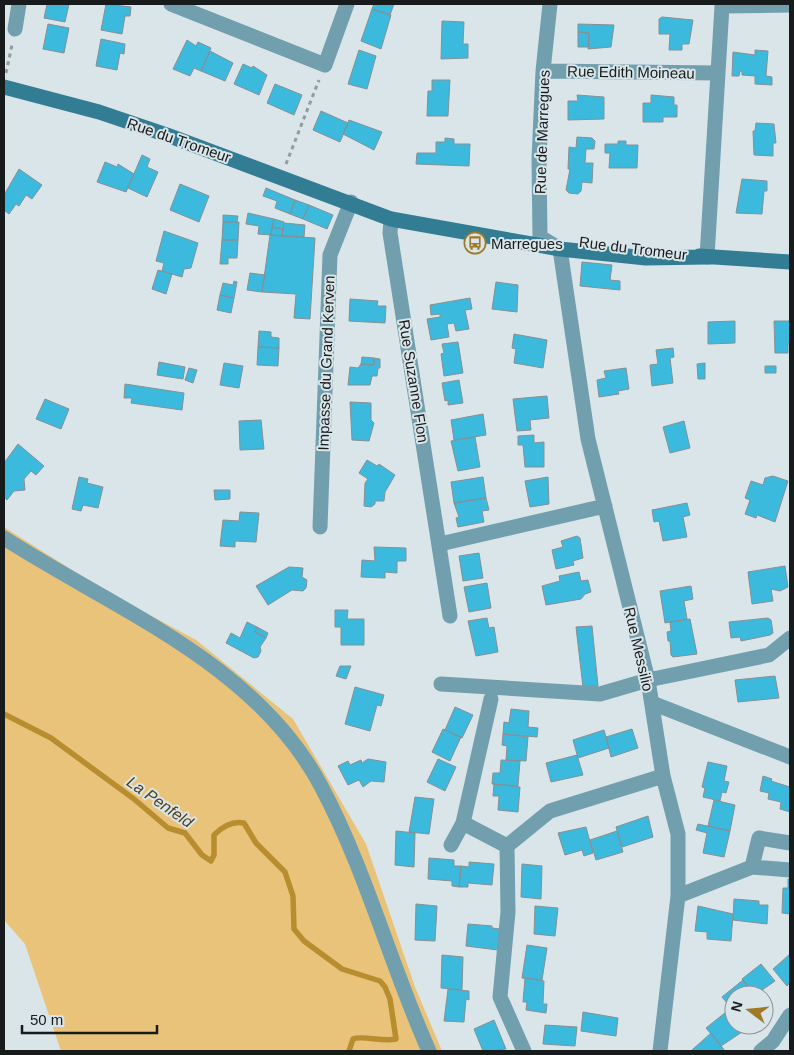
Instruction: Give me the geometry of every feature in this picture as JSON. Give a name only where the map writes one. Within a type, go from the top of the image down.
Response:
[{"type":"main road","name":"Rue du Tromeur","points":[[5,80],[351,202],[391,219],[560,249],[646,258],[708,257]]},
{"type":"main road","name":"Rue du Tromeur","points":[[351,202],[540,237],[708,257],[790,262]]},
{"type":"street","points":[[15,29],[19,4]]},
{"type":"street","points":[[171,4],[325,65],[347,4]]},
{"type":"street","name":"Rue de Marregues","points":[[540,237],[539,159],[543,71],[550,4]]},
{"type":"street","points":[[708,257],[722,6],[790,5]]},
{"type":"street","name":"Rue Edith Moineau","points":[[543,71],[718,74]]},
{"type":"street","name":"Impasse du Grand Kerven","points":[[320,527],[330,255],[351,202]]},
{"type":"street","name":"Rue Suzanne Flon","points":[[391,219],[390,233],[450,616]]},
{"type":"street","points":[[540,237],[560,249]]},
{"type":"street","name":"Rue Messilio","points":[[560,249],[588,439],[648,680],[663,776],[678,834],[678,896],[660,1051]]},
{"type":"street","points":[[440,544],[605,506]]},
{"type":"street","points":[[4,538],[182,645],[248,696],[291,742],[321,784],[346,839],[429,1051]]},
{"type":"street","points":[[441,684],[600,694],[648,680],[769,655],[790,638]]},
{"type":"street","points":[[451,845],[463,822],[491,699]]},
{"type":"street","points":[[652,703],[790,757]]},
{"type":"street","points":[[506,846],[550,811],[663,776]]},
{"type":"street","points":[[463,822],[506,846]]},
{"type":"street","points":[[752,867],[758,838],[790,843]]},
{"type":"street","points":[[506,846],[508,912],[500,997],[524,1051]]},
{"type":"street","points":[[678,896],[752,867],[790,870]]},
{"type":"street","points":[[761,1051],[773,1042],[790,1015]]},
{"type":"path","points":[[5,80],[10,58]]},
{"type":"path","points":[[281,177],[325,65]]},
{"type":"shaded area","points":[[4,527],[102,589],[196,640],[293,719],[366,844],[415,987],[442,1051],[61,1051],[25,944],[4,920]]},
{"type":"building","points":[[47,4],[69,4],[65,22],[44,18]]},
{"type":"building","points":[[106,4],[131,7],[130,16],[125,16],[122,34],[101,30]]},
{"type":"building","points":[[374,4],[394,4],[390,15],[372,9]]},
{"type":"building","points":[[372,9],[391,15],[381,49],[361,41]]},
{"type":"building","points":[[662,17],[693,20],[689,44],[682,44],[682,50],[669,50],[670,34],[659,34],[659,19]]},
{"type":"building","points":[[442,21],[464,22],[463,44],[468,44],[468,58],[441,59]]},
{"type":"building","points":[[48,24],[69,28],[64,53],[43,49]]},
{"type":"building","points":[[578,24],[614,25],[611,47],[588,49],[589,33],[578,32]]},
{"type":"building","points":[[578,32],[589,33],[589,47],[578,47]]},
{"type":"building","points":[[101,39],[125,44],[124,54],[120,53],[117,70],[96,66]]},
{"type":"building","points":[[187,40],[196,46],[198,42],[211,48],[201,71],[194,68],[190,76],[173,69]]},
{"type":"building","points":[[359,50],[376,56],[367,89],[348,84]]},
{"type":"building","points":[[755,50],[768,51],[766,76],[772,77],[772,85],[755,84],[755,76],[742,75],[742,71],[740,71],[739,76],[732,76],[733,52],[755,55]]},
{"type":"building","points":[[210,51],[233,63],[225,81],[201,71]]},
{"type":"building","points":[[243,64],[252,68],[253,66],[267,75],[259,95],[234,84]]},
{"type":"building","points":[[432,80],[450,80],[448,116],[427,116],[428,91],[432,91]]},
{"type":"building","points":[[275,84],[302,95],[294,115],[267,103]]},
{"type":"building","points":[[577,95],[604,97],[604,119],[568,120],[568,101],[578,101]]},
{"type":"building","points":[[651,95],[674,97],[674,105],[677,105],[677,117],[663,117],[663,122],[643,122],[643,103],[651,103]]},
{"type":"building","points":[[321,111],[348,123],[340,142],[313,130]]},
{"type":"building","points":[[349,120],[382,132],[374,150],[343,134]]},
{"type":"building","points":[[756,123],[774,124],[776,143],[773,143],[773,156],[754,155],[753,131],[755,131]]},
{"type":"building","points":[[577,137],[592,138],[595,141],[594,149],[586,149],[585,163],[593,163],[592,183],[582,182],[581,191],[578,194],[569,193],[566,190],[570,169],[568,169],[569,147],[576,148]]},
{"type":"building","points":[[445,138],[454,139],[454,144],[470,144],[469,166],[416,164],[417,153],[436,153],[436,142],[445,142]]},
{"type":"building","points":[[618,141],[626,141],[626,145],[638,145],[637,168],[609,168],[610,153],[605,153],[605,144],[618,144]]},
{"type":"building","points":[[142,155],[150,159],[147,167],[158,172],[147,197],[128,188]]},
{"type":"building","points":[[105,162],[117,167],[118,164],[134,174],[126,192],[97,182]]},
{"type":"building","points":[[19,169],[42,185],[32,199],[26,195],[19,206],[16,204],[9,214],[4,210],[4,195]]},
{"type":"building","points":[[742,179],[767,181],[762,214],[736,213]]},
{"type":"building","points":[[180,184],[209,196],[199,222],[170,210]]},
{"type":"building","points":[[266,188],[295,200],[290,214],[275,208],[277,201],[263,196]]},
{"type":"building","points":[[295,200],[309,205],[303,219],[290,214]]},
{"type":"building","points":[[309,205],[333,215],[327,229],[303,219]]},
{"type":"building","points":[[248,213],[274,219],[271,235],[258,234],[259,226],[246,224]]},
{"type":"building","points":[[223,215],[238,216],[237,222],[223,222]]},
{"type":"building","points":[[274,219],[284,222],[283,229],[272,227]]},
{"type":"building","points":[[223,222],[239,222],[238,240],[222,240]]},
{"type":"building","points":[[284,223],[305,225],[304,237],[282,236]]},
{"type":"building","points":[[272,227],[283,229],[282,236],[271,235]]},
{"type":"building","points":[[164,231],[198,243],[191,268],[184,269],[182,277],[162,271],[164,263],[156,261]]},
{"type":"building","points":[[270,235],[315,238],[310,319],[294,318],[296,294],[262,292]]},
{"type":"building","points":[[222,240],[238,240],[237,258],[228,258],[228,264],[220,264]]},
{"type":"building","points":[[582,262],[612,265],[610,280],[620,281],[620,290],[580,286]]},
{"type":"building","points":[[158,270],[172,274],[166,294],[152,289]]},
{"type":"building","points":[[250,273],[265,275],[262,292],[247,290]]},
{"type":"building","points":[[234,281],[237,282],[234,298],[220,295],[223,283],[233,285]]},
{"type":"building","points":[[496,282],[518,285],[517,312],[492,309]]},
{"type":"building","points":[[220,295],[234,298],[231,313],[217,310]]},
{"type":"building","points":[[470,298],[472,309],[465,310],[469,329],[456,331],[454,323],[447,324],[449,337],[431,340],[427,319],[440,317],[440,314],[431,315],[430,305]]},
{"type":"building","points":[[350,299],[378,301],[377,306],[386,306],[385,323],[349,321]]},
{"type":"building","points":[[735,321],[735,343],[708,344],[708,322]]},
{"type":"building","points":[[774,321],[790,321],[788,353],[775,353]]},
{"type":"building","points":[[259,331],[271,332],[271,337],[279,338],[279,348],[258,347]]},
{"type":"building","points":[[514,334],[547,340],[543,368],[514,363],[516,349],[512,348]]},
{"type":"building","points":[[458,342],[463,373],[444,376],[441,354],[444,353],[442,344]]},
{"type":"building","points":[[258,347],[279,348],[278,366],[257,365]]},
{"type":"building","points":[[673,348],[674,357],[670,358],[673,383],[652,386],[650,365],[658,364],[656,350]]},
{"type":"building","points":[[362,357],[374,358],[374,365],[361,364]]},
{"type":"building","points":[[374,358],[380,359],[380,368],[378,368],[377,376],[372,376],[370,385],[348,385],[350,367],[358,368],[361,364],[374,365]]},
{"type":"building","points":[[159,362],[185,367],[183,379],[157,375]]},
{"type":"building","points":[[224,363],[243,366],[239,388],[220,385]]},
{"type":"building","points":[[705,363],[705,379],[698,379],[697,364]]},
{"type":"building","points":[[765,366],[776,366],[776,373],[765,373]]},
{"type":"building","points":[[189,368],[197,370],[193,383],[185,380]]},
{"type":"building","points":[[626,368],[629,389],[618,391],[619,394],[599,397],[597,380],[606,378],[604,371]]},
{"type":"building","points":[[459,380],[463,403],[448,405],[448,400],[445,401],[442,383]]},
{"type":"building","points":[[125,384],[184,393],[182,410],[131,403],[132,398],[124,398]]},
{"type":"building","points":[[547,396],[549,418],[530,420],[531,430],[517,431],[513,399]]},
{"type":"building","points":[[45,399],[69,409],[61,429],[36,419]]},
{"type":"building","points":[[350,402],[371,403],[371,420],[374,423],[369,441],[352,440]]},
{"type":"building","points":[[483,414],[486,435],[454,440],[451,420]]},
{"type":"building","points":[[261,420],[264,449],[240,450],[239,421]]},
{"type":"building","points":[[684,421],[690,448],[670,453],[663,427]]},
{"type":"building","points":[[534,435],[534,443],[544,442],[544,467],[525,467],[523,445],[518,445],[518,436]]},
{"type":"building","points":[[475,437],[480,467],[458,471],[451,441]]},
{"type":"building","points":[[18,444],[44,466],[36,475],[31,471],[24,479],[25,490],[14,491],[7,500],[4,497],[4,463]]},
{"type":"building","points":[[367,460],[377,466],[379,464],[395,475],[385,492],[384,501],[375,501],[375,504],[371,507],[364,506],[365,483],[368,479],[359,473]]},
{"type":"building","points":[[773,476],[788,481],[775,522],[757,515],[756,518],[745,514],[750,500],[745,498],[751,481],[763,485],[765,478]]},
{"type":"building","points":[[79,477],[88,479],[87,483],[103,487],[98,508],[83,505],[81,511],[72,509]]},
{"type":"building","points":[[483,477],[486,498],[454,503],[451,482]]},
{"type":"building","points":[[548,477],[549,504],[530,507],[525,481]]},
{"type":"building","points":[[214,490],[230,490],[230,499],[215,500]]},
{"type":"building","points":[[486,498],[489,510],[482,511],[484,522],[458,527],[456,518],[459,517],[454,503]]},
{"type":"building","points":[[687,503],[690,515],[683,517],[687,537],[663,541],[659,521],[654,522],[652,510]]},
{"type":"building","points":[[240,512],[259,513],[256,542],[235,541],[235,547],[220,546],[223,520],[239,521]]},
{"type":"building","points":[[577,536],[580,538],[583,558],[573,561],[574,565],[556,569],[552,550],[563,547],[561,541]]},
{"type":"building","points":[[374,547],[406,548],[406,561],[397,561],[397,573],[385,572],[385,578],[361,577],[362,560],[375,561]]},
{"type":"building","points":[[479,553],[483,578],[463,581],[459,556]]},
{"type":"building","points":[[785,566],[788,587],[780,591],[771,589],[773,601],[752,604],[748,572]]},
{"type":"building","points":[[289,567],[303,568],[302,577],[307,580],[306,588],[303,591],[292,590],[268,605],[256,586]]},
{"type":"building","points":[[579,572],[581,581],[588,580],[591,592],[585,594],[581,599],[546,605],[542,586],[560,581],[559,576]]},
{"type":"building","points":[[487,583],[491,608],[469,612],[464,587]]},
{"type":"building","points":[[691,586],[693,599],[684,601],[687,619],[665,623],[660,591]]},
{"type":"building","points":[[335,610],[348,610],[347,619],[364,619],[364,645],[341,645],[341,627],[335,627]]},
{"type":"building","points":[[487,618],[489,628],[494,627],[498,652],[476,656],[468,621]]},
{"type":"building","points":[[768,618],[771,620],[773,633],[770,635],[741,641],[740,637],[731,638],[729,622]]},
{"type":"building","points":[[690,619],[697,654],[673,657],[667,632],[671,631],[670,622]]},
{"type":"building","points":[[247,622],[257,627],[255,632],[266,638],[260,647],[261,651],[258,657],[254,658],[226,643],[231,633],[240,638]]},
{"type":"building","points":[[592,626],[598,686],[583,687],[576,627]]},
{"type":"building","points":[[257,627],[268,633],[266,638],[255,632]]},
{"type":"building","points":[[340,666],[351,666],[346,679],[336,676]]},
{"type":"building","points":[[775,676],[779,698],[738,702],[735,680]]},
{"type":"building","points":[[355,687],[384,695],[381,706],[377,705],[370,731],[345,724]]},
{"type":"building","points":[[455,707],[473,715],[462,738],[445,730]]},
{"type":"building","points":[[511,709],[529,711],[528,727],[538,728],[537,737],[503,734],[504,722],[509,723]]},
{"type":"building","points":[[443,729],[461,737],[450,761],[432,752]]},
{"type":"building","points":[[632,729],[638,748],[611,757],[606,737]]},
{"type":"building","points":[[604,730],[609,748],[578,758],[573,740]]},
{"type":"building","points":[[503,734],[528,737],[526,761],[506,760],[507,746],[502,745]]},
{"type":"building","points":[[577,755],[583,775],[551,782],[546,763]]},
{"type":"building","points":[[368,759],[386,762],[384,782],[371,781],[363,787],[359,780],[348,785],[338,766],[348,761],[350,765],[361,760],[362,763]]},
{"type":"building","points":[[438,759],[456,767],[445,791],[427,782]]},
{"type":"building","points":[[501,760],[520,761],[518,786],[492,784],[493,773],[500,773]]},
{"type":"building","points":[[708,762],[727,766],[724,781],[729,782],[726,793],[722,792],[720,801],[703,797],[705,788],[702,787]]},
{"type":"building","points":[[763,776],[772,779],[771,781],[790,787],[790,812],[780,809],[781,802],[768,799],[769,793],[760,791]]},
{"type":"building","points":[[494,784],[520,787],[518,812],[498,810],[499,796],[493,796]]},
{"type":"building","points":[[415,797],[434,799],[429,834],[409,832]]},
{"type":"building","points":[[714,800],[735,805],[730,831],[708,826]]},
{"type":"building","points":[[648,816],[653,837],[622,847],[616,827]]},
{"type":"building","points":[[698,824],[730,831],[724,857],[703,853],[707,833],[696,830]]},
{"type":"building","points":[[586,827],[593,853],[584,856],[582,850],[565,855],[558,833]]},
{"type":"building","points":[[396,831],[415,833],[414,867],[395,865]]},
{"type":"building","points":[[617,831],[623,852],[596,860],[590,840]]},
{"type":"building","points":[[429,858],[454,860],[454,866],[461,866],[459,887],[452,886],[452,881],[428,879]]},
{"type":"building","points":[[469,862],[494,864],[492,885],[468,883],[468,887],[459,887],[461,866],[469,867]]},
{"type":"building","points":[[522,864],[542,866],[541,899],[521,897]]},
{"type":"building","points":[[788,879],[790,879],[790,914],[782,913],[783,888],[788,888]]},
{"type":"building","points":[[734,899],[759,901],[759,905],[768,905],[767,924],[733,920]]},
{"type":"building","points":[[416,904],[437,906],[435,941],[415,940]]},
{"type":"building","points":[[535,906],[558,908],[555,936],[534,934]]},
{"type":"building","points":[[698,906],[733,914],[731,941],[707,939],[707,932],[695,931]]},
{"type":"building","points":[[468,924],[492,926],[492,928],[500,929],[498,950],[466,946]]},
{"type":"building","points":[[527,945],[547,948],[542,980],[522,978]]},
{"type":"building","points":[[790,954],[790,983],[787,986],[773,969]]},
{"type":"building","points":[[442,955],[463,957],[462,990],[441,988]]},
{"type":"building","points":[[761,964],[775,981],[769,985],[747,985],[742,979]]},
{"type":"building","points":[[525,978],[544,981],[543,1004],[547,1004],[546,1013],[526,1010],[527,1002],[523,1002]]},
{"type":"building","points":[[743,980],[747,985],[737,985]]},
{"type":"building","points":[[448,989],[469,991],[469,1000],[466,999],[464,1022],[444,1021]]},
{"type":"building","points":[[583,1012],[618,1018],[616,1036],[581,1031]]},
{"type":"building","points":[[724,1014],[724,1035],[738,1035],[721,1046],[706,1028]]},
{"type":"building","points":[[494,1020],[506,1049],[483,1051],[474,1029]]},
{"type":"building","points":[[545,1025],[577,1027],[575,1046],[543,1044]]},
{"type":"building","points":[[711,1033],[725,1051],[692,1050]]},
{"type":"waterway","name":"La Penfeld","points":[[4,714],[51,738],[134,799],[168,828],[185,833],[202,855],[211,861],[214,855],[214,835],[228,825],[244,823],[256,843],[285,872],[293,896],[294,929],[304,941],[342,969],[380,981],[385,987],[390,999],[396,1039],[353,1039],[349,1051]]},
{"type":"place","name":"Marregues","points":[[475,243]]}]
